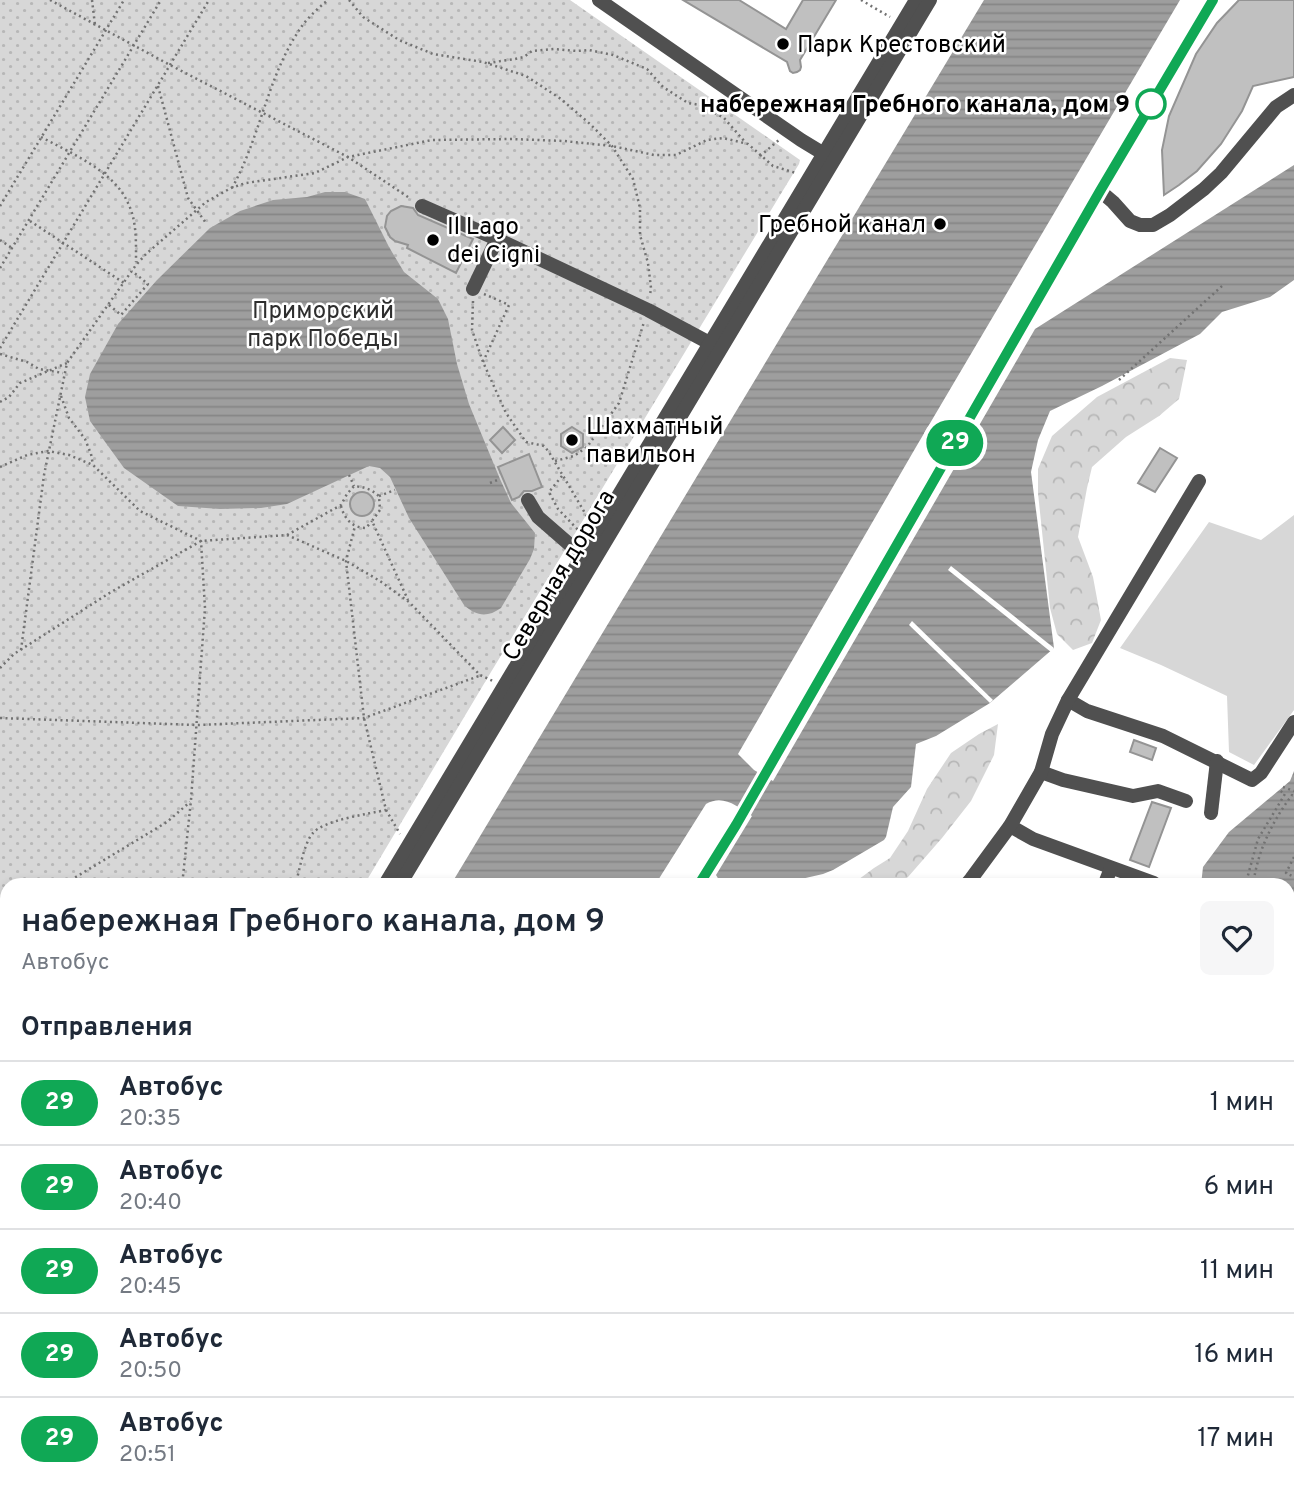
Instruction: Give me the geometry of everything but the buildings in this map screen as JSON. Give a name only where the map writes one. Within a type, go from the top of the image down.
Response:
[{"type":"street","points":[[599,0],[829,157]]},
{"type":"street","name":"Северная дорога","points":[[829,157],[916,0]]},
{"type":"street","name":"Северная дорога","points":[[404,878],[589,557],[715,346],[829,157],[930,0]]},
{"type":"street","points":[[703,878],[1100,191],[1213,2]]},
{"type":"street","points":[[1100,191],[1130,220],[1140,225],[1153,225],[1204,189],[1221,173],[1276,107],[1294,95]]},
{"type":"street","points":[[422,206],[648,310],[715,346]]},
{"type":"street","points":[[473,289],[497,239]]},
{"type":"street","points":[[974,878],[1010,826],[1041,772],[1052,734],[1068,700],[1199,481]]},
{"type":"street","points":[[528,500],[538,517],[589,557]]},
{"type":"street","name":"Северная дорога","points":[[389,878],[589,557]]},
{"type":"street","points":[[1068,700],[1087,711],[1163,736],[1252,780],[1261,773],[1294,722]]},
{"type":"street","points":[[1211,813],[1217,761]]},
{"type":"street","points":[[1041,772],[1063,780],[1133,796],[1158,791],[1186,802]]},
{"type":"street","points":[[1010,826],[1033,839],[1140,878]]},
{"type":"street","points":[[1107,878],[1111,868]]},
{"type":"path","points":[[50,0],[348,157],[422,206]]},
{"type":"path","points":[[92,0],[95,25]]},
{"type":"path","points":[[0,206],[124,0]]},
{"type":"path","points":[[0,268],[161,0]]},
{"type":"path","points":[[0,348],[209,0]]},
{"type":"path","points":[[232,188],[251,147],[283,58],[299,30],[328,0]]},
{"type":"path","points":[[349,0],[363,17],[398,40],[433,54],[485,63],[526,76],[561,99],[590,124],[612,146],[633,179],[651,288],[648,310],[619,403],[587,447],[574,456],[555,461]]},
{"type":"path","points":[[861,0],[893,19]]},
{"type":"path","points":[[485,63],[524,57],[532,51],[554,49],[589,50],[613,55],[647,69],[663,87],[688,103],[724,118],[772,166],[798,174]]},
{"type":"path","points":[[158,85],[188,198],[206,223]]},
{"type":"path","points":[[41,137],[105,173],[119,187],[129,203],[135,227],[136,265]]},
{"type":"path","points":[[21,650],[44,475],[67,363],[136,265],[206,202],[246,183],[315,173],[348,157],[432,140],[551,141],[612,146],[654,155],[676,155],[707,140],[723,138],[748,144]]},
{"type":"path","points":[[760,156],[780,139]]},
{"type":"path","points":[[29,221],[124,282]]},
{"type":"path","points":[[0,240],[12,248]]},
{"type":"path","points":[[108,304],[121,315],[148,284],[132,271]]},
{"type":"path","points":[[1119,380],[1222,286]]},
{"type":"path","points":[[483,362],[509,305],[473,289],[471,330],[483,362],[506,413],[526,442],[544,446],[589,520]]},
{"type":"path","points":[[0,354],[27,362],[39,369],[65,375]]},
{"type":"path","points":[[0,402],[9,397],[20,383],[67,363]]},
{"type":"path","points":[[60,394],[69,418],[85,439],[93,465]]},
{"type":"path","points":[[0,467],[27,455],[48,451],[69,455],[93,465],[140,511],[201,541]]},
{"type":"path","points":[[349,475],[354,486]]},
{"type":"path","points":[[563,475],[549,492],[558,509],[581,533]]},
{"type":"path","points":[[490,483],[500,479]]},
{"type":"path","points":[[0,668],[14,654],[111,592],[201,541],[287,535],[341,505],[354,486],[363,486],[379,496]]},
{"type":"path","points":[[379,496],[395,490]]},
{"type":"path","points":[[341,505],[347,519],[355,526],[366,528],[380,510],[379,496]]},
{"type":"path","points":[[372,521],[409,603]]},
{"type":"path","points":[[355,526],[346,561],[364,718],[386,810],[400,834]]},
{"type":"path","points":[[287,535],[346,561],[380,581],[409,603],[480,675],[493,681]]},
{"type":"path","points":[[183,878],[205,608],[201,541]]},
{"type":"path","points":[[0,719],[197,725],[364,718],[480,675]]},
{"type":"path","points":[[1247,878],[1258,839],[1285,793],[1281,788],[1294,791]]},
{"type":"path","points":[[1254,878],[1264,841],[1280,811],[1292,795],[1294,796]]},
{"type":"path","points":[[74,878],[167,822],[191,800]]},
{"type":"path","points":[[297,878],[312,834],[326,824],[386,810]]},
{"type":"path","points":[[1294,857],[1286,873],[1294,877]]},
{"type":"green space","name":"Приморский парк Победы","points":[[0,0],[570,0],[800,160],[368,878],[0,878]]},
{"type":"green space","points":[[1170,358],[1187,360],[1179,399],[1159,416],[1126,437],[1092,467],[1078,537],[1093,577],[1101,620],[1092,643],[1073,650],[1057,634],[1050,608],[1038,469],[1052,436],[1097,397]]},
{"type":"green space","points":[[1294,515],[1294,710],[1254,765],[1229,752],[1227,696],[1120,648],[1209,522],[1261,540]]},
{"type":"green space","points":[[998,724],[994,755],[971,801],[942,838],[907,878],[860,878],[890,858],[908,831],[927,789],[951,753]]},
{"type":"shaded area","name":"Гребной канал","points":[[984,0],[1180,0],[738,754],[754,770],[773,781],[1035,329],[1294,165],[1294,280],[1270,297],[1222,312],[1200,334],[1050,411],[1038,440],[1031,472],[1054,648],[990,703],[936,736],[916,744],[911,787],[893,807],[884,840],[823,874],[806,878],[718,878],[716,875],[752,816],[730,802],[718,800],[706,804],[659,878],[455,878]]},
{"type":"shaded area","points":[[325,192],[345,192],[365,199],[404,272],[438,299],[448,319],[469,404],[500,479],[511,503],[535,533],[530,559],[501,608],[491,613],[473,612],[464,605],[409,518],[390,477],[380,468],[369,466],[287,504],[220,509],[178,506],[124,468],[90,421],[85,397],[90,374],[118,324],[157,280],[210,228],[240,211],[273,200],[307,197]]},
{"type":"shaded area","points":[[1294,771],[1294,878],[1202,878],[1203,867],[1229,832],[1290,781]]},
{"type":"pier","points":[[951,566],[1054,648],[1051,652],[948,570]]},
{"type":"pier","points":[[912,621],[993,700],[990,703],[909,625]]},
{"type":"bus line","name":"29","points":[[703,878],[1213,0]]},
{"type":"place","name":"Парк Крестовский","points":[[783,44]]},
{"type":"place","name":"набережная Гребного канала, дом 9","points":[[1151,104]]},
{"type":"place","name":"Гребной канал","points":[[940,224]]},
{"type":"place","name":"Il Lago dei Cigni","points":[[433,240]]},
{"type":"place","name":"Шахматный павильон","points":[[572,440]]}]
